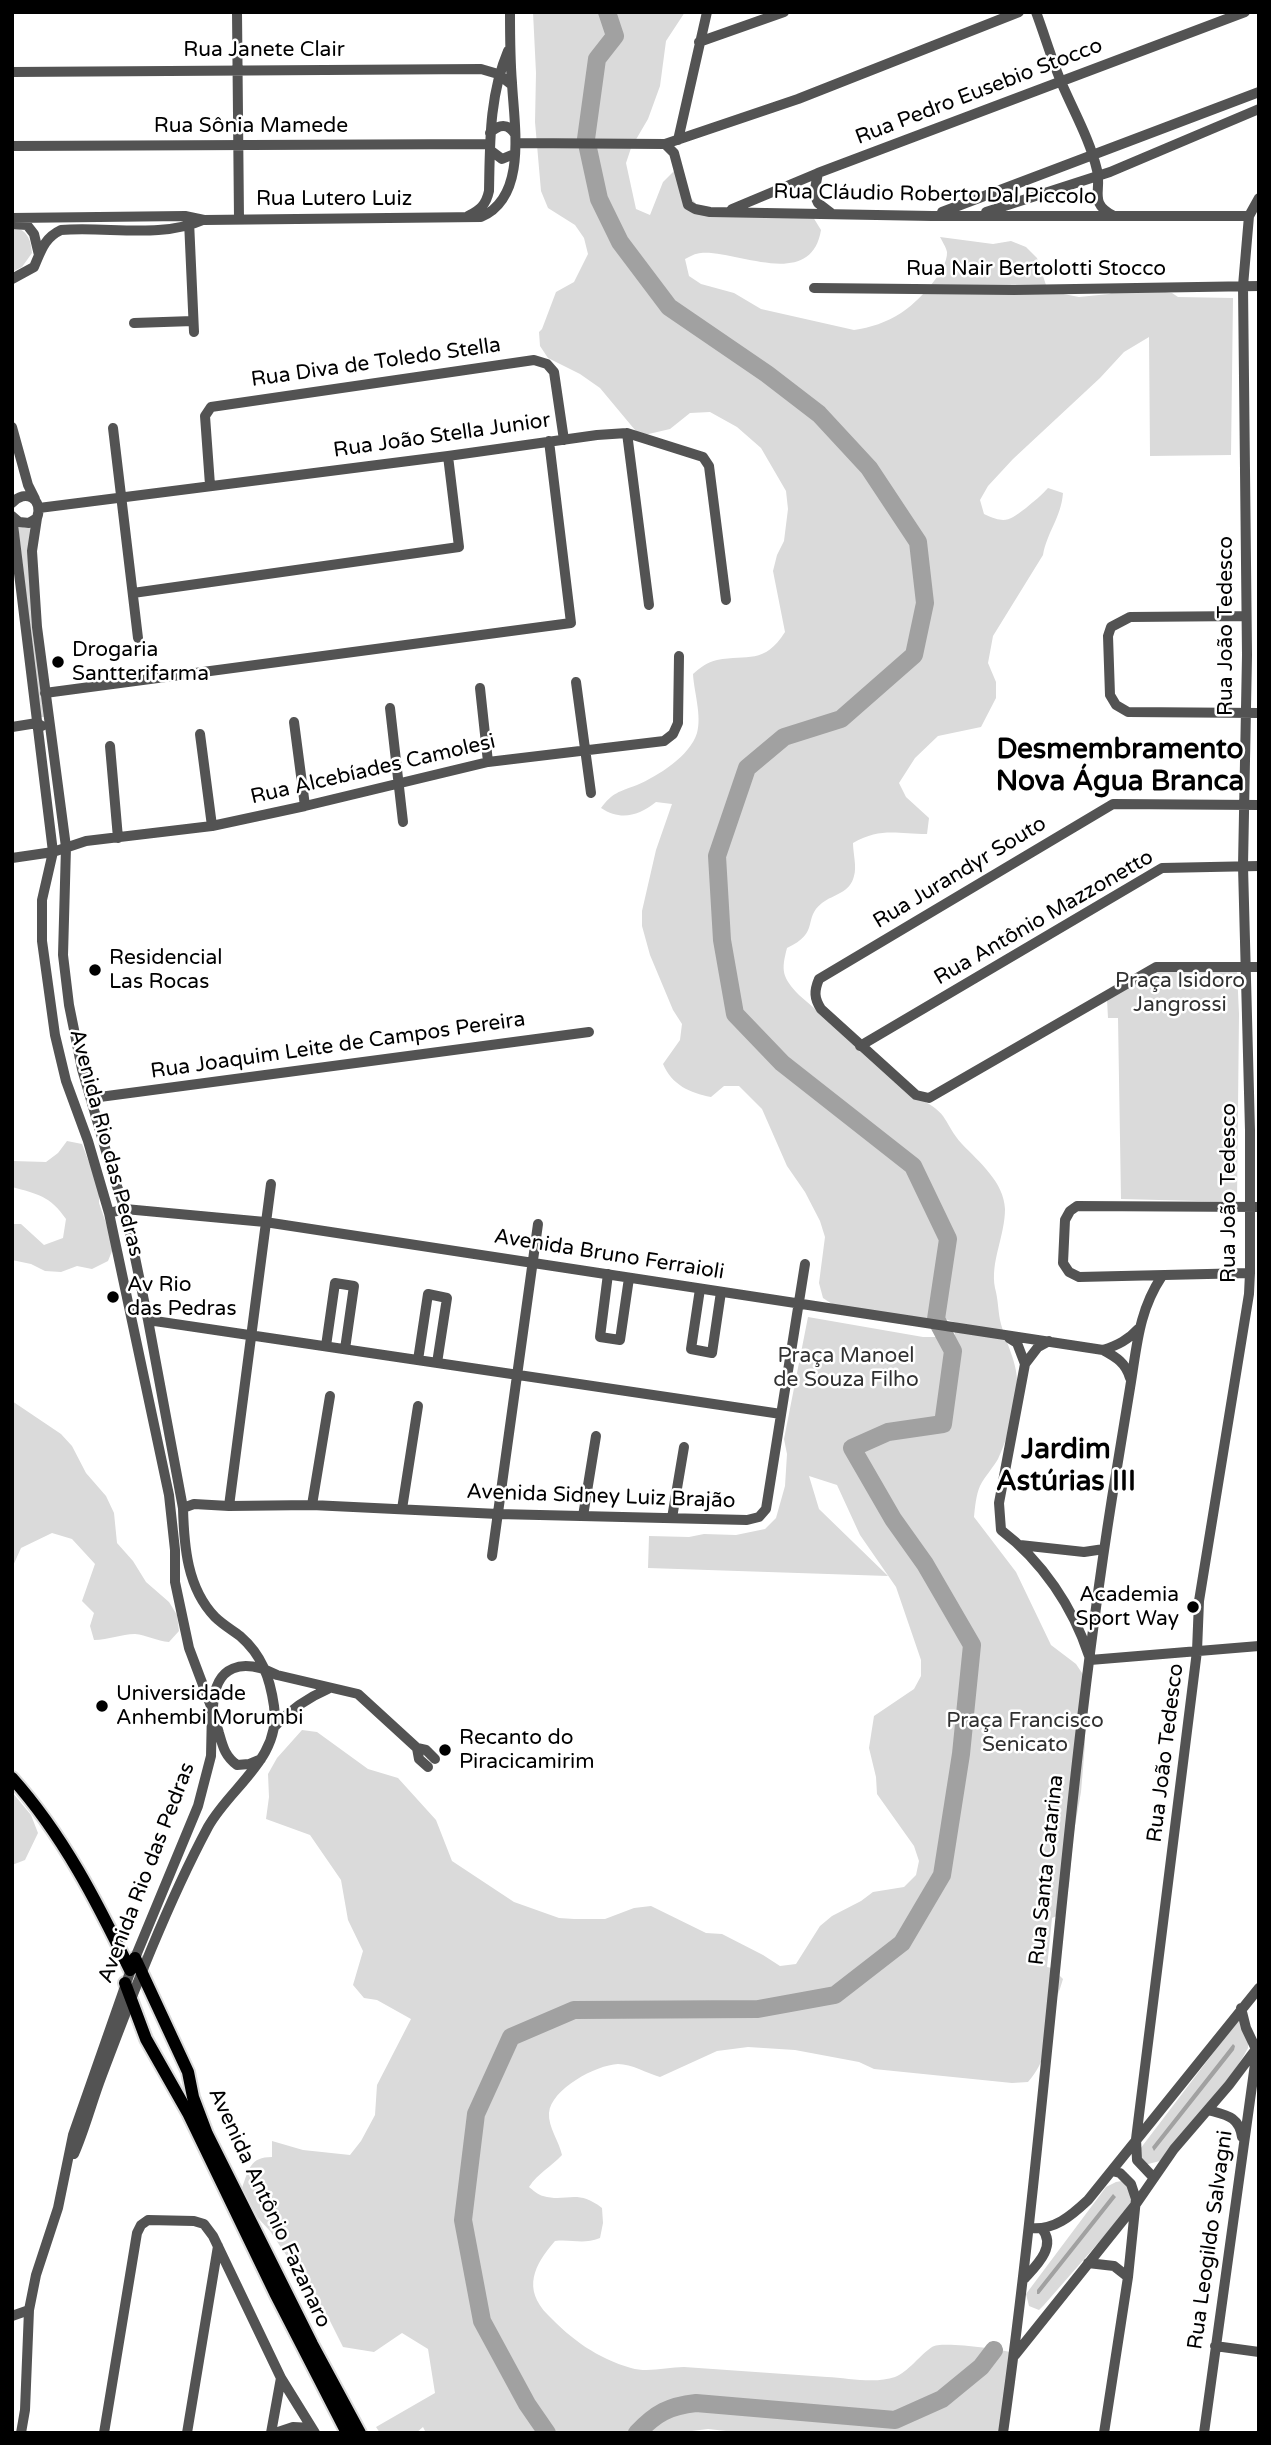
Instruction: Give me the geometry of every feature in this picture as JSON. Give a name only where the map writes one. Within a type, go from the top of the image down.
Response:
[{"type":"main road","name":"Avenida Antônio Fazanaro","points":[[12,1778],[56,1836],[136,1968],[188,2072],[193,2097],[207,2134],[312,2344],[360,2433]]},
{"type":"main road","name":"Avenida Antônio Fazanaro","points":[[125,1983],[146,2039],[188,2113],[275,2293],[347,2433]]},
{"type":"main road","points":[[146,2039],[159,2037],[163,2033],[164,2025]]},
{"type":"main road","points":[[159,2064],[162,2057],[168,2054],[181,2058]]},
{"type":"street","points":[[237,12],[239,219]]},
{"type":"street","name":"Rua Lutero Luiz","points":[[12,218],[189,221],[481,217],[493,212],[501,203],[511,181],[515,143],[510,12]]},
{"type":"street","points":[[678,140],[707,12]]},
{"type":"street","points":[[699,42],[784,12]]},
{"type":"street","points":[[515,143],[665,144],[798,99],[1019,12]]},
{"type":"street","points":[[1036,12],[1061,82],[1094,156],[1098,176],[1096,196],[1106,212],[1116,218]]},
{"type":"street","name":"Rua Pedro Eusebio Stocco","points":[[728,210],[818,173],[1245,12]]},
{"type":"street","points":[[464,218],[480,210],[486,201],[498,74],[510,46]]},
{"type":"street","name":"Rua Janete Clair","points":[[12,72],[481,69],[498,74],[512,85]]},
{"type":"street","points":[[932,216],[1259,92]]},
{"type":"street","points":[[979,215],[1098,176],[1259,109]]},
{"type":"street","points":[[490,142],[496,127],[503,125],[511,128],[515,143]]},
{"type":"street","points":[[490,142],[502,159],[515,143]]},
{"type":"street","name":"Rua Sônia Mamede","points":[[12,146],[490,142]]},
{"type":"street","name":"Rua Cláudio Roberto Dal Piccolo","points":[[665,144],[674,152],[688,205],[710,212],[728,210],[1116,218],[1249,216]]},
{"type":"street","points":[[818,173],[814,194],[818,203],[832,214]]},
{"type":"street","name":"Rua João Tedesco","points":[[1153,2177],[1138,2160],[1136,2139],[1197,1651],[1199,1601],[1249,1294],[1254,1207],[1254,1130],[1247,1049],[1242,805],[1247,655],[1243,286],[1249,216],[1259,198]]},
{"type":"street","points":[[189,221],[194,332]]},
{"type":"street","name":"Rua Lutero Luiz","points":[[12,279],[34,267],[43,243],[61,230],[144,230],[189,221]]},
{"type":"street","points":[[12,224],[27,225],[34,234],[39,256]]},
{"type":"street","name":"Rua Nair Bertolotti Stocco","points":[[814,289],[1014,290],[1259,286]]},
{"type":"street","points":[[134,323],[193,321]]},
{"type":"street","name":"Rua Diva de Toledo Stella","points":[[210,485],[205,416],[211,407],[534,360],[547,365],[554,372],[564,440]]},
{"type":"street","name":"Avenida Rio das Pedras","points":[[12,427],[37,508],[32,551],[37,627],[66,847],[63,955],[69,1005],[82,1069],[125,1209],[183,1508],[186,1557],[193,1580],[215,1617],[256,1651],[265,1669],[274,1708],[275,1726]]},
{"type":"street","points":[[113,428],[138,638]]},
{"type":"street","points":[[627,433],[649,605]]},
{"type":"street","name":"Rua João Stella Junior","points":[[37,508],[449,456],[549,440],[627,433],[703,457],[709,466],[726,600]]},
{"type":"street","points":[[45,693],[571,623],[549,440]]},
{"type":"street","points":[[133,593],[458,547],[449,456]]},
{"type":"street","points":[[12,503],[21,495],[37,508],[24,524],[12,516]]},
{"type":"street","name":"Avenida Rio das Pedras","points":[[12,516],[53,852],[42,900],[42,940],[48,993],[66,1081],[109,1213],[169,1495],[175,1550],[175,1582],[189,1648],[212,1709],[211,1756],[198,1806],[178,1849],[144,1941],[131,1999],[68,2168]]},
{"type":"street","points":[[1246,616],[1130,617],[1111,626],[1108,636],[1110,695],[1116,705],[1128,712],[1259,713]]},
{"type":"street","points":[[1247,655],[1259,655]]},
{"type":"street","name":"Rua Alcebíades Camolesi","points":[[12,858],[53,852],[86,841],[212,826],[488,762],[664,741],[673,734],[678,723],[680,660]]},
{"type":"street","points":[[576,682],[591,793]]},
{"type":"street","points":[[480,688],[488,762]]},
{"type":"street","points":[[390,708],[403,822]]},
{"type":"street","points":[[294,722],[305,806]]},
{"type":"street","points":[[12,727],[37,723],[43,726],[45,742],[52,748]]},
{"type":"street","points":[[200,734],[212,826]]},
{"type":"street","points":[[110,746],[118,838]]},
{"type":"street","name":"Rua Jurandyr Souto","points":[[860,1046],[821,1009],[815,999],[819,979],[1113,804],[1259,805]]},
{"type":"street","name":"Rua Antônio Mazzonetto","points":[[860,1046],[1162,868],[1259,866]]},
{"type":"street","points":[[860,1046],[916,1096],[929,1098],[1156,967],[1259,967]]},
{"type":"street","name":"Rua Joaquim Leite de Campos Pereira","points":[[92,1098],[589,1032]]},
{"type":"street","points":[[1247,1049],[1259,1049]]},
{"type":"street","points":[[229,1506],[271,1184]]},
{"type":"street","points":[[1250,1273],[1079,1277],[1069,1272],[1063,1263],[1065,1220],[1070,1210],[1077,1206],[1254,1207]]},
{"type":"street","name":"Avenida Bruno Ferraioli","points":[[109,1213],[125,1209],[265,1222],[1104,1350]]},
{"type":"street","points":[[492,1556],[538,1224]]},
{"type":"street","name":"Avenida Sidney Luiz Brajão","points":[[183,1508],[194,1504],[312,1505],[498,1514],[747,1520],[759,1517],[766,1509],[805,1264]]},
{"type":"street","points":[[608,1275],[600,1337],[620,1340],[629,1278]]},
{"type":"street","name":"Rua Santa Catarina","points":[[1003,2433],[1024,2278],[1059,1930],[1104,1549],[1138,1328],[1152,1292],[1162,1276]]},
{"type":"street","points":[[326,1346],[335,1283],[354,1286],[345,1349]]},
{"type":"street","points":[[700,1289],[691,1349],[712,1353],[721,1292]]},
{"type":"street","points":[[418,1360],[428,1294],[447,1298],[437,1363]]},
{"type":"street","points":[[148,1320],[781,1414]]},
{"type":"street","points":[[1104,1350],[1118,1346],[1138,1328]]},
{"type":"street","points":[[1006,1336],[1017,1343],[1025,1364]]},
{"type":"street","points":[[1049,1341],[1038,1347],[1025,1364],[999,1503],[1001,1530],[1020,1545],[1054,1586],[1081,1632],[1090,1660],[1259,1646]]},
{"type":"street","points":[[1104,1350],[1118,1358],[1127,1369],[1131,1382]]},
{"type":"street","points":[[312,1505],[330,1396]]},
{"type":"street","points":[[402,1509],[418,1406]]},
{"type":"street","points":[[583,1516],[596,1436]]},
{"type":"street","points":[[672,1518],[684,1447]]},
{"type":"street","points":[[1020,1545],[1084,1552],[1104,1549]]},
{"type":"street","points":[[261,1759],[237,1765],[225,1755],[212,1709],[218,1680],[222,1674],[236,1668],[265,1669],[329,1689],[358,1694],[417,1748],[426,1750],[435,1759]]},
{"type":"street","name":"Avenida Rio das Pedras","points":[[21,2433],[25,2410],[29,2310],[36,2275],[58,2208],[73,2135],[125,1983],[136,1968],[217,1811],[261,1759],[275,1726],[288,1712],[329,1689]]},
{"type":"street","points":[[417,1748],[419,1759],[428,1768]]},
{"type":"street","points":[[1029,2228],[1042,2229],[1067,2219],[1088,2200],[1241,2008],[1258,1991],[1259,1979]]},
{"type":"street","points":[[1014,2356],[1136,2204],[1153,2177],[1258,2049],[1246,2028],[1241,2008]]},
{"type":"street","name":"Rua Leogildo Salvagni","points":[[1204,2433],[1258,2049]]},
{"type":"street","points":[[1208,2110],[1231,2116],[1238,2121],[1243,2144]]},
{"type":"street","points":[[1104,2433],[1128,2277],[1136,2204],[1131,2184],[1120,2173],[1112,2171]]},
{"type":"street","points":[[104,2433],[137,2233],[141,2225],[148,2220],[194,2221],[204,2224],[218,2245],[281,2378],[313,2430]]},
{"type":"street","points":[[1024,2278],[1044,2255],[1047,2241],[1042,2229]]},
{"type":"street","points":[[187,2433],[218,2245]]},
{"type":"street","points":[[1088,2263],[1114,2266],[1128,2277]]},
{"type":"street","points":[[12,2316],[29,2310]]},
{"type":"street","points":[[1020,2313],[1033,2318],[1046,2314]]},
{"type":"street","points":[[1215,2346],[1259,2352]]},
{"type":"street","points":[[281,2378],[273,2433],[293,2427],[313,2430]]},
{"type":"street","points":[[12,2414],[25,2410]]},
{"type":"green space","points":[[533,12],[685,12],[666,41],[660,86],[648,119],[631,148],[626,163],[636,209],[650,215],[663,182],[674,171],[701,209],[813,217],[821,230],[814,248],[803,259],[788,263],[771,263],[701,253],[685,259],[689,276],[701,284],[734,293],[761,309],[854,330],[884,322],[907,309],[937,277],[947,252],[940,237],[993,244],[1011,241],[1026,247],[1037,258],[1048,291],[1079,297],[1109,294],[1126,286],[1172,293],[1178,297],[1233,298],[1231,455],[1150,456],[1149,337],[1124,352],[988,486],[980,500],[984,514],[1002,520],[1020,512],[1048,488],[1063,493],[1060,510],[1043,555],[993,636],[988,663],[996,682],[996,698],[981,727],[938,736],[915,758],[899,783],[906,797],[929,818],[927,834],[881,833],[853,843],[855,868],[852,882],[845,890],[816,909],[808,931],[787,948],[784,963],[786,978],[799,995],[919,1099],[941,1114],[956,1137],[990,1173],[1004,1199],[1004,1219],[994,1278],[1000,1320],[1016,1370],[1016,1396],[1002,1451],[979,1490],[974,1517],[1016,1572],[1051,1645],[1076,1664],[1084,1676],[1085,1744],[1081,1792],[1073,1837],[1069,1886],[1059,1915],[1052,1918],[1047,1967],[1052,1968],[1063,1979],[1052,2012],[1043,2058],[1028,2082],[1012,2083],[874,2069],[859,2062],[795,2050],[748,2047],[717,2051],[660,2077],[628,2065],[609,2065],[576,2080],[558,2095],[552,2104],[550,2124],[562,2155],[529,2187],[543,2196],[578,2197],[602,2208],[600,2238],[555,2241],[541,2259],[533,2286],[535,2296],[548,2315],[576,2340],[596,2353],[637,2369],[684,2367],[870,2380],[900,2375],[937,2345],[1010,2352],[1005,2433],[744,2433],[708,2429],[676,2433],[426,2433],[423,2427],[416,2433],[380,2433],[376,2427],[435,2393],[428,2349],[402,2333],[374,2352],[343,2347],[329,2319],[270,2231],[258,2218],[242,2188],[251,2165],[259,2159],[272,2157],[272,2141],[303,2150],[350,2155],[375,2115],[377,2085],[411,2019],[377,2000],[364,1998],[353,1985],[363,1951],[348,1920],[341,1880],[310,1835],[266,1819],[268,1774],[277,1758],[302,1730],[317,1732],[368,1769],[398,1778],[436,1820],[452,1861],[514,1902],[559,1918],[574,1919],[605,1919],[634,1908],[651,1906],[706,1933],[722,1934],[780,1966],[796,1964],[820,1926],[832,1916],[873,1892],[904,1887],[916,1875],[919,1861],[914,1846],[877,1794],[869,1748],[874,1716],[914,1689],[921,1676],[921,1660],[896,1587],[860,1535],[837,1485],[809,1476],[819,1509],[888,1576],[648,1568],[649,1536],[736,1535],[765,1529],[776,1518],[785,1486],[787,1454],[784,1439],[808,1317],[923,1337],[954,1337],[957,1323],[942,1318],[927,1321],[835,1306],[823,1298],[819,1283],[825,1237],[820,1221],[787,1166],[762,1109],[739,1086],[724,1086],[711,1097],[689,1090],[671,1077],[663,1064],[680,1040],[682,1024],[673,1010],[650,955],[642,926],[642,911],[656,850],[672,804],[656,802],[643,811],[622,816],[601,808],[617,793],[663,771],[688,750],[697,733],[699,719],[693,674],[713,661],[762,654],[785,632],[773,571],[784,541],[788,509],[786,491],[761,448],[737,427],[710,412],[690,413],[670,429],[640,436],[600,388],[580,374],[548,358],[540,346],[539,332],[556,292],[574,282],[588,254],[584,238],[575,225],[548,208],[541,191],[535,122]]},
{"type":"green space","points":[[12,226],[27,236],[32,253],[22,267],[12,272]]},
{"type":"green space","points":[[18,525],[30,527],[31,599],[44,717],[40,717]]},
{"type":"green space","name":"Praça Isidoro Jangrossi","points":[[1156,971],[1237,971],[1237,1202],[1121,1199],[1118,1018],[1108,1018],[1107,999]]},
{"type":"green space","points":[[67,1141],[82,1144],[99,1188],[99,1203],[114,1246],[108,1261],[92,1269],[77,1266],[61,1272],[45,1271],[31,1264],[12,1260],[12,1224],[21,1224],[44,1245],[63,1238],[66,1219],[43,1197],[12,1187],[12,1161],[46,1162],[58,1153]]},
{"type":"green space","points":[[12,1401],[61,1434],[72,1446],[86,1473],[106,1496],[114,1513],[117,1543],[146,1582],[169,1602],[177,1615],[179,1631],[169,1642],[135,1634],[94,1640],[90,1626],[94,1613],[82,1601],[95,1564],[72,1539],[52,1533],[21,1548],[12,1568]]},
{"type":"green space","points":[[12,1792],[31,1815],[38,1833],[25,1860],[12,1865]]},
{"type":"green space","points":[[1239,2019],[1248,2039],[1248,2048],[1230,2077],[1160,2161],[1144,2165],[1137,2153]]},
{"type":"green space","points":[[1122,2181],[1134,2198],[1127,2210],[1039,2310],[1029,2306],[1026,2294],[1106,2187]]},
{"type":"shaded area","points":[[1233,2044],[1234,2050],[1154,2151],[1152,2147]]},
{"type":"shaded area","points":[[1113,2194],[1116,2197],[1037,2294],[1037,2290]]},
{"type":"waterway","points":[[547,2433],[527,2404],[482,2321],[463,2220],[476,2114],[511,2037],[574,2010],[758,2009],[835,1995],[902,1943],[942,1875],[961,1754],[972,1645],[852,1448],[888,1432],[943,1424],[953,1351],[936,1319],[948,1239],[913,1166],[782,1063],[735,1014],[722,940],[717,856],[747,768],[784,737],[841,719],[914,655],[925,603],[918,542],[869,468],[819,414],[767,374],[669,307],[620,242],[599,199],[586,139],[597,59],[615,36],[607,12]]},
{"type":"waterway","points":[[637,2433],[650,2420],[664,2412],[696,2403],[895,2420],[942,2399],[981,2367],[994,2350]]},
{"type":"place","name":"Drogaria Santterifarma","points":[[58,662]]},
{"type":"place","name":"Residencial Las Rocas","points":[[95,970]]},
{"type":"place","name":"Av Rio das Pedras","points":[[113,1297]]},
{"type":"place","name":"Academia Sport Way","points":[[1193,1607]]},
{"type":"place","name":"Universidade Anhembi Morumbi","points":[[102,1706]]},
{"type":"place","name":"Recanto do Piracicamirim","points":[[445,1750]]},
{"type":"district","name":"Desmembramento Nova Água Branca","points":[[1120,767]]},
{"type":"district","name":"Jardim Astúrias III","points":[[1066,1467]]},
{"type":"park label","name":"Praça Manoel de Souza Filho","points":[[846,1368]]},
{"type":"park label","name":"Praça Francisco Senicato","points":[[1025,1733]]}]
